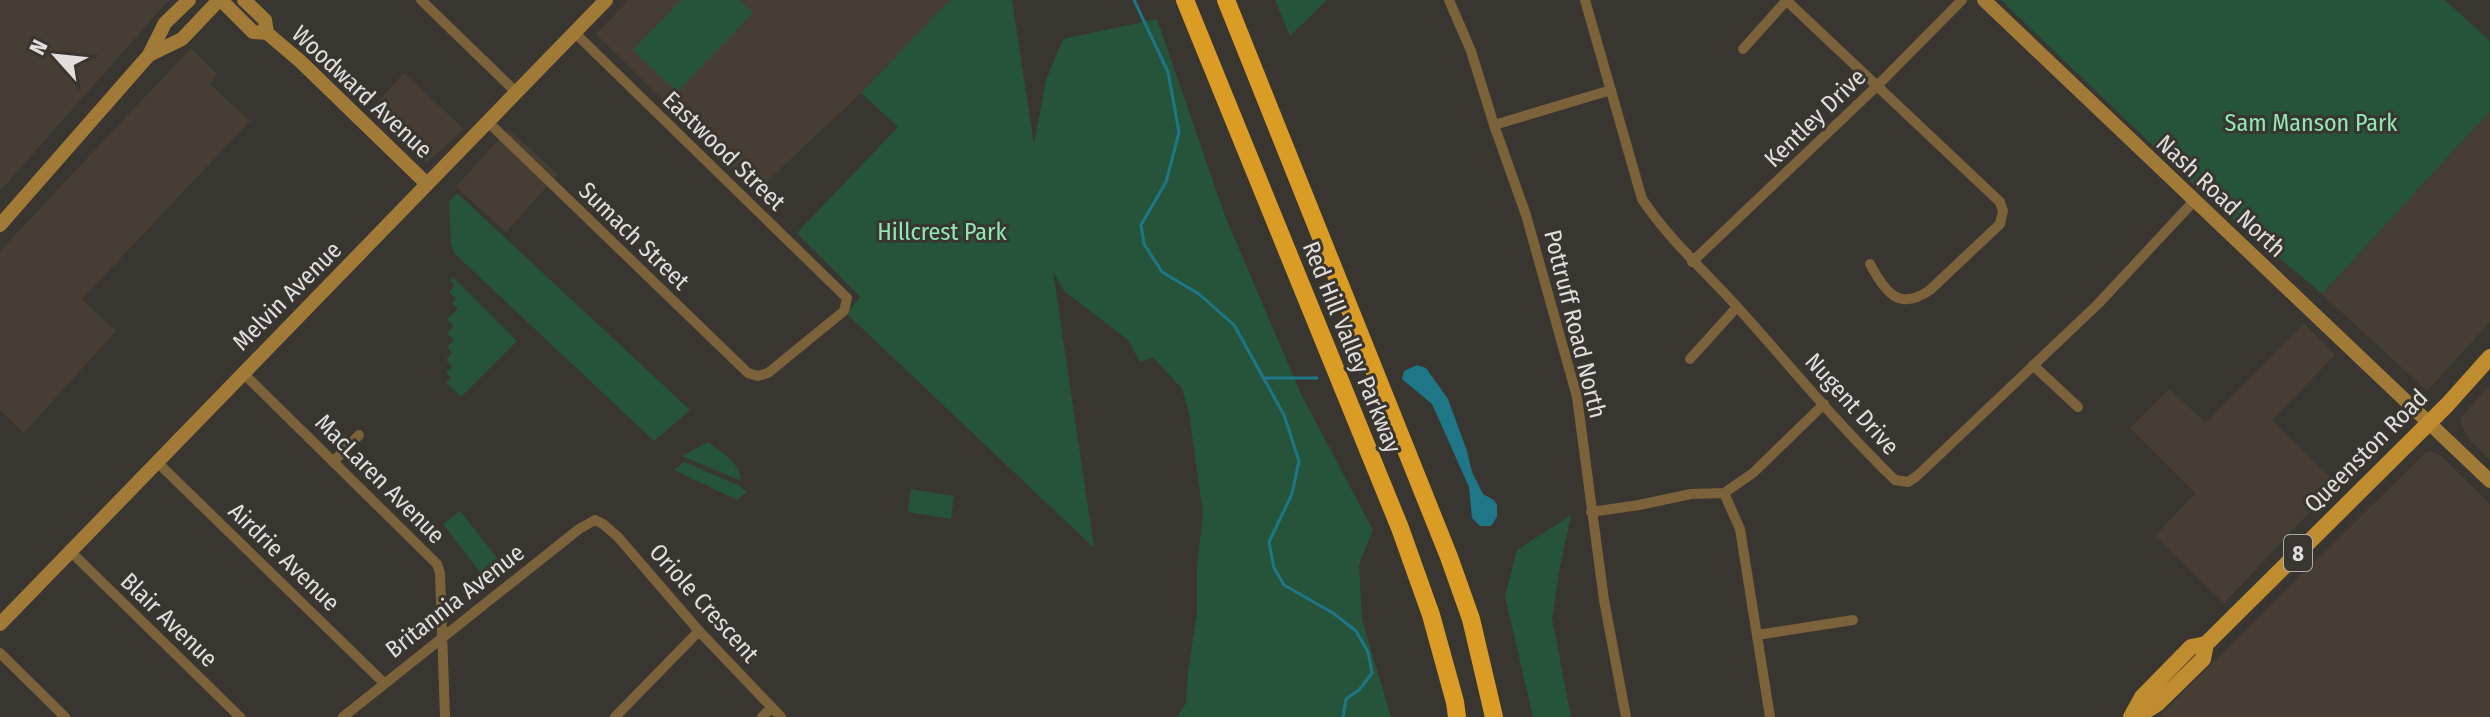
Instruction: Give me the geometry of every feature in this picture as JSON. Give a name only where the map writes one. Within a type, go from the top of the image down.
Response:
[{"type":"highway","name":"Red Hill Valley Parkway","points":[[1185,0],[1400,528],[1431,615],[1457,717]]},
{"type":"highway","name":"Red Hill Valley Parkway","points":[[1226,0],[1453,570],[1471,619],[1494,717]]},
{"type":"main road","points":[[0,225],[149,55],[165,23],[189,0]]},
{"type":"main road","points":[[149,55],[182,39],[220,0]]},
{"type":"main road","name":"Woodward Avenue","points":[[220,0],[253,32],[267,33],[300,61],[427,184]]},
{"type":"main road","name":"Woodward Avenue","points":[[244,0],[265,20],[267,33]]},
{"type":"main road","name":"Melvin Avenue","points":[[0,624],[606,0]]},
{"type":"main road","name":"Nash Road North","points":[[1984,0],[2490,481]]},
{"type":"main road","name":"Queenston Road","points":[[2133,717],[2142,697],[2191,647],[2206,644],[2429,423],[2490,357]]},
{"type":"street","points":[[421,0],[516,92]]},
{"type":"street","name":"Pottruff Road North","points":[[1449,0],[1471,51],[1526,215],[1577,397],[1604,600],[1626,717]]},
{"type":"street","name":"Nugent Drive","points":[[1585,0],[1642,199],[1659,225],[1692,262],[1895,480],[1908,482],[1917,476],[2098,304],[2194,201]]},
{"type":"street","points":[[1743,49],[1786,0],[2000,202],[2003,211],[2000,224],[1917,299],[1904,301],[1893,295],[1881,284],[1870,264]]},
{"type":"street","name":"Kentley Drive","points":[[1692,262],[1878,85],[1962,0]]},
{"type":"street","name":"Eastwood Street","points":[[574,32],[847,298],[842,312],[770,372],[756,376]]},
{"type":"street","points":[[1494,125],[1611,90]]},
{"type":"street","name":"Sumach Street","points":[[487,121],[736,362],[756,376]]},
{"type":"street","points":[[1690,359],[1737,307]]},
{"type":"street","points":[[2033,365],[2078,407]]},
{"type":"street","name":"MacLaren Avenue","points":[[242,372],[437,564],[440,573],[445,717]]},
{"type":"street","points":[[1591,512],[1691,494],[1724,493],[1764,464],[1824,404]]},
{"type":"street","points":[[333,462],[359,435]]},
{"type":"street","name":"Airdrie Avenue","points":[[156,461],[384,683]]},
{"type":"street","points":[[1724,493],[1740,529],[1770,717]]},
{"type":"street","name":"Britannia Avenue","points":[[343,717],[442,636],[587,523],[595,520]]},
{"type":"street","name":"Oriole Crescent","points":[[595,520],[618,537],[699,631],[781,717]]},
{"type":"street","name":"Blair Avenue","points":[[70,551],[240,717]]},
{"type":"street","points":[[1757,635],[1853,620]]},
{"type":"street","points":[[615,717],[699,631]]},
{"type":"street","points":[[0,653],[65,717]]},
{"type":"street","points":[[762,717],[772,707]]},
{"type":"shaded area","points":[[0,0],[169,0],[0,191]]},
{"type":"shaded area","points":[[629,0],[950,0],[861,93],[756,192],[596,34]]},
{"type":"shaded area","points":[[191,48],[217,74],[210,84],[250,121],[82,299],[116,331],[24,433],[0,410],[0,251]]},
{"type":"shaded area","points":[[404,73],[464,129],[427,163],[371,109]]},
{"type":"shaded area","points":[[2490,111],[2490,322],[2427,391],[2322,294]]},
{"type":"shaded area","points":[[508,129],[558,174],[506,232],[456,187]]},
{"type":"shaded area","points":[[2304,323],[2335,355],[2272,420],[2339,486],[2302,520],[2224,603],[2155,536],[2195,493],[2130,428],[2169,389],[2206,423]]},
{"type":"shaded area","points":[[2490,385],[2490,460],[2469,439],[2460,422]]},
{"type":"shaded area","points":[[2431,451],[2441,456],[2490,504],[2490,717],[2158,717],[2425,453]]},
{"type":"green space","points":[[681,0],[740,0],[753,13],[677,92],[633,50]]},
{"type":"green space","name":"Hillcrest Park","points":[[950,0],[1012,0],[1034,144],[1046,80],[1063,39],[1157,19],[1225,216],[1301,394],[1373,530],[1359,564],[1362,620],[1391,717],[1177,717],[1186,703],[1197,613],[1197,566],[1203,513],[1189,413],[1182,389],[1153,357],[1140,362],[1128,340],[1064,291],[1053,271],[1094,548],[846,313],[861,297],[797,233],[898,127],[861,93]]},
{"type":"green space","points":[[1275,0],[1327,0],[1290,36]]},
{"type":"green space","name":"Sam Manson Park","points":[[2001,0],[2445,0],[2490,41],[2490,111],[2322,294],[2200,191]]},
{"type":"green space","points":[[457,193],[690,410],[654,441],[454,253],[449,202]]},
{"type":"green space","points":[[453,277],[517,341],[461,397],[446,382],[451,378],[446,373],[452,366],[446,360],[452,353],[447,347],[454,340],[447,333],[454,326],[447,319],[458,309],[452,303],[456,299],[449,292],[455,285],[450,280]]},
{"type":"green space","points":[[708,442],[732,461],[739,471],[739,480],[682,456]]},
{"type":"green space","points":[[684,462],[740,486],[747,492],[737,500],[674,470]]},
{"type":"green space","points":[[911,489],[954,496],[951,519],[908,512]]},
{"type":"green space","points":[[460,511],[497,558],[480,572],[443,524]]},
{"type":"green space","points":[[1571,515],[1552,618],[1571,717],[1533,717],[1505,596],[1517,550]]},
{"type":"water","points":[[1417,365],[1426,368],[1448,399],[1472,472],[1483,494],[1497,505],[1497,517],[1491,526],[1480,526],[1472,518],[1469,487],[1432,404],[1402,379],[1404,371]]},
{"type":"waterway","points":[[1134,0],[1168,72],[1179,132],[1166,182],[1141,225],[1144,244],[1162,272],[1199,294],[1234,325],[1284,415],[1299,461],[1292,494],[1269,542],[1274,568],[1284,585],[1333,613],[1356,631],[1368,652],[1372,673],[1359,690],[1346,699],[1343,717]]},
{"type":"waterway","points":[[1265,378],[1317,378]]}]
